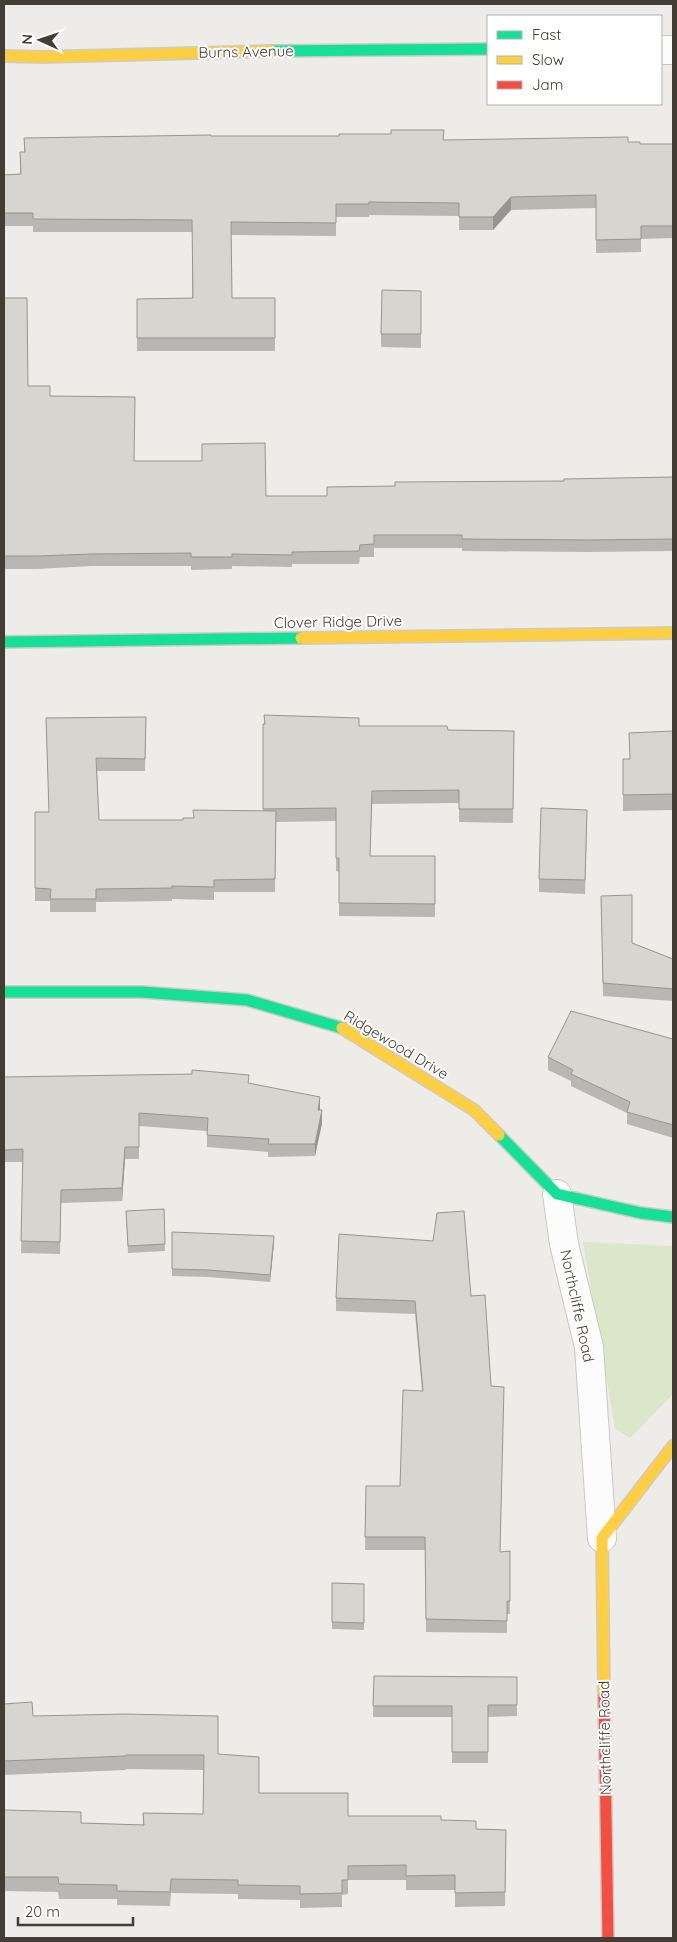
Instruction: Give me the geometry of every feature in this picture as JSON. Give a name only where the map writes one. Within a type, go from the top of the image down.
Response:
[{"type":"street","name":"Burns Avenue","points":[[4,56],[42,57],[359,49],[487,49]]},
{"type":"street","name":"Clover Ridge Drive","points":[[4,642],[673,633]]},
{"type":"street","name":"Ridgewood Drive","points":[[4,992],[142,992],[247,1000],[340,1027],[474,1110],[557,1194]]},
{"type":"street","points":[[557,1194],[641,1213],[673,1216]]},
{"type":"street","name":"Northcliffe Road","points":[[557,1194],[564,1244],[589,1347],[602,1538],[608,1938]]},
{"type":"street","points":[[602,1538],[673,1446]]},
{"type":"green space","points":[[583,1242],[673,1246],[673,1394],[630,1438],[615,1428]]},
{"type":"building","points":[[391,130],[444,130],[443,140],[628,137],[628,142],[640,142],[640,144],[673,144],[673,226],[641,226],[641,239],[596,240],[596,195],[511,197],[493,217],[459,217],[459,203],[369,202],[369,204],[336,204],[336,223],[231,222],[232,298],[275,298],[275,338],[137,338],[137,299],[193,298],[192,220],[33,219],[33,213],[4,213],[4,175],[21,174],[20,152],[25,152],[24,138],[211,135],[339,136],[339,134],[391,134]]},
{"type":"building","points":[[382,290],[421,291],[421,334],[381,334]]},
{"type":"building","points":[[4,298],[27,298],[28,386],[50,386],[50,396],[135,397],[134,461],[202,461],[202,444],[265,443],[266,496],[327,496],[327,487],[395,486],[395,482],[564,481],[564,479],[673,477],[673,539],[462,539],[462,535],[374,535],[374,544],[360,545],[359,551],[292,552],[292,555],[232,554],[232,557],[191,557],[191,553],[4,556]]},
{"type":"building","points":[[264,715],[359,718],[359,726],[447,726],[448,730],[514,731],[513,809],[459,809],[459,790],[372,791],[370,856],[435,856],[435,904],[339,903],[339,858],[336,858],[336,808],[263,809]]},
{"type":"building","points":[[146,717],[145,759],[96,758],[99,820],[183,820],[183,818],[194,818],[193,810],[276,811],[275,879],[214,880],[214,887],[172,886],[172,888],[96,889],[96,899],[50,899],[51,889],[35,888],[35,812],[49,812],[46,718]]},
{"type":"building","points":[[673,731],[673,794],[623,795],[623,759],[630,759],[629,733]]},
{"type":"building","points":[[541,808],[587,810],[585,880],[539,879]]},
{"type":"building","points":[[632,895],[632,943],[673,959],[673,989],[603,983],[601,896]]},
{"type":"building","points":[[571,1011],[673,1039],[673,1125],[627,1112],[630,1102],[571,1074],[573,1070],[548,1057]]},
{"type":"building","points":[[192,1070],[249,1075],[248,1083],[320,1097],[318,1110],[322,1110],[315,1144],[268,1144],[269,1139],[207,1135],[208,1118],[139,1113],[139,1147],[125,1147],[122,1188],[61,1190],[60,1242],[21,1241],[23,1149],[4,1150],[4,1077],[192,1074]]},
{"type":"building","points":[[164,1209],[165,1244],[128,1246],[126,1211]]},
{"type":"building","points":[[464,1211],[471,1296],[485,1295],[491,1386],[504,1387],[500,1552],[510,1551],[510,1601],[507,1601],[507,1621],[426,1619],[425,1537],[365,1537],[366,1486],[400,1486],[403,1390],[423,1391],[415,1301],[336,1298],[339,1234],[433,1241],[437,1213]]},
{"type":"building","points":[[172,1232],[274,1236],[270,1275],[172,1269]]},
{"type":"building","points":[[332,1583],[364,1584],[364,1623],[332,1622]]},
{"type":"building","points":[[374,1676],[517,1677],[517,1705],[488,1705],[488,1752],[452,1752],[452,1706],[373,1706]]},
{"type":"building","points":[[32,1702],[33,1716],[125,1714],[218,1716],[218,1754],[259,1757],[259,1793],[348,1793],[348,1816],[441,1816],[441,1820],[476,1821],[476,1829],[506,1830],[505,1892],[455,1893],[455,1875],[406,1876],[406,1865],[348,1866],[348,1880],[342,1880],[342,1893],[300,1894],[300,1886],[238,1885],[238,1880],[171,1879],[170,1892],[117,1891],[117,1885],[59,1884],[58,1877],[4,1877],[4,1810],[81,1812],[81,1823],[144,1825],[143,1813],[203,1814],[204,1755],[126,1755],[4,1761],[4,1704]]},
{"type":"traffic: fast","points":[[272,51],[487,49]]},
{"type":"traffic: fast","points":[[4,642],[301,638]]},
{"type":"traffic: fast","points":[[4,992],[142,992],[247,1000],[342,1028]]},
{"type":"traffic: fast","points":[[499,1135],[557,1194],[641,1213],[673,1217]]},
{"type":"traffic: slow","points":[[4,56],[42,57],[272,51]]},
{"type":"traffic: slow","points":[[301,638],[673,633]]},
{"type":"traffic: slow","points":[[342,1028],[474,1110],[499,1135]]},
{"type":"traffic: slow","points":[[604,1696],[602,1538],[673,1446]]},
{"type":"traffic: jam","points":[[604,1696],[608,1938]]}]
